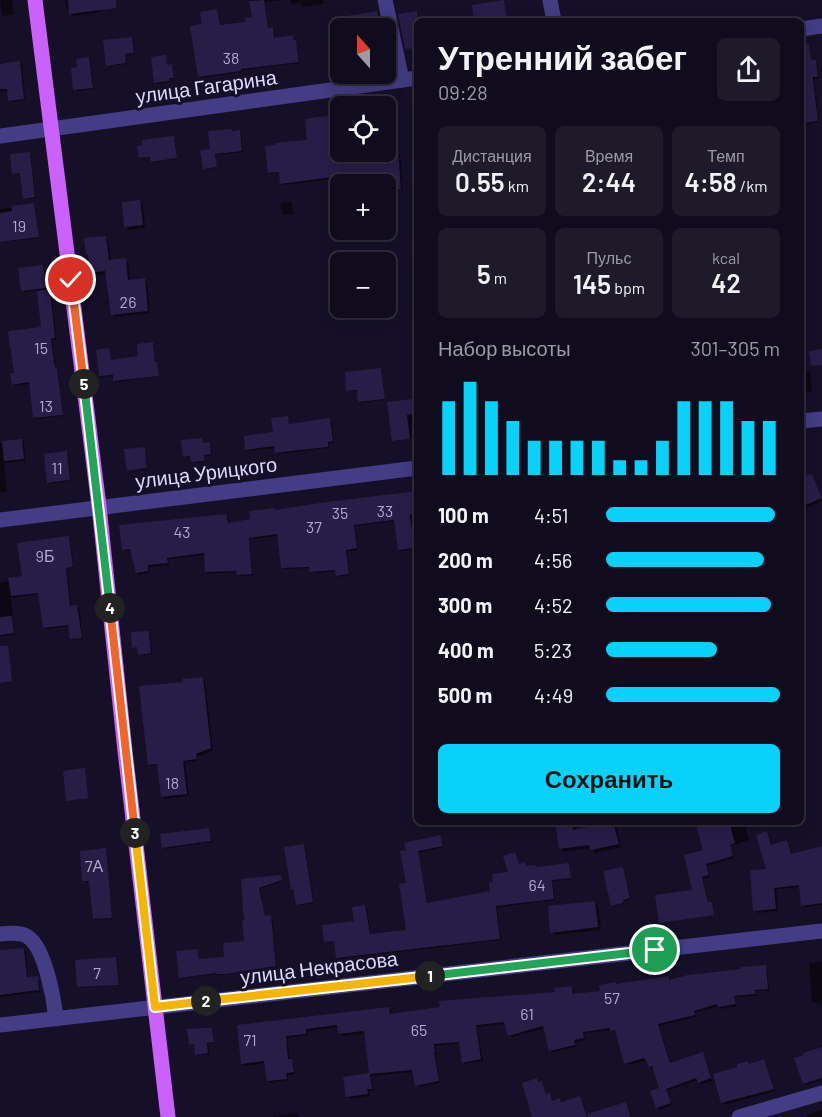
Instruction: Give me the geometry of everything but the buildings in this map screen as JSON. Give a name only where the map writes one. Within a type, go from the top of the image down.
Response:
[{"type":"main road","points":[[35,0],[99,506],[123,740],[168,1117]]},
{"type":"street","points":[[386,0],[410,79]]},
{"type":"street","points":[[550,0],[553,18]]},
{"type":"street","points":[[804,28],[822,26]]},
{"type":"street","name":"улица Гагарина","points":[[0,136],[410,79]]},
{"type":"street","points":[[804,422],[822,419]]},
{"type":"street","name":"улица Урицкого","points":[[0,519],[414,468]]},
{"type":"street","name":"улица Некрасова","points":[[0,1025],[822,931]]},
{"type":"street","points":[[0,934],[22,934],[29,937],[35,944],[51,988],[56,1018]]},
{"type":"street","points":[[739,1117],[788,1110],[822,1093]]},
{"type":"route","points":[[71,280],[99,506],[155,1007],[655,950]]}]
